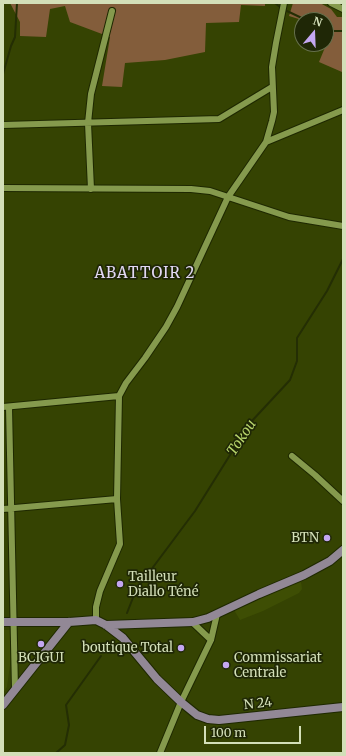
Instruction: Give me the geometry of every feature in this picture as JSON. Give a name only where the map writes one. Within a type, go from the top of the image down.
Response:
[{"type":"main road","points":[[106,625],[192,622],[208,618],[304,575],[330,561],[343,550]]},
{"type":"main road","points":[[3,622],[69,622],[96,620]]},
{"type":"main road","name":"N 24","points":[[96,620],[106,625],[123,638],[157,679],[181,702],[197,715],[208,719],[219,720],[343,707]]},
{"type":"main road","points":[[3,705],[69,622]]},
{"type":"street","points":[[96,620],[96,607],[100,591],[120,544],[117,499],[119,396],[126,383],[166,327],[228,197],[266,142],[274,112],[272,67],[284,3]]},
{"type":"street","points":[[331,3],[343,9]]},
{"type":"street","points":[[91,190],[88,123],[91,94],[112,11]]},
{"type":"street","points":[[3,125],[219,119],[272,87]]},
{"type":"street","points":[[266,142],[343,110]]},
{"type":"street","points":[[3,188],[91,190],[191,189],[210,191],[289,217],[343,226]]},
{"type":"street","points":[[15,690],[6,407],[119,396]]},
{"type":"street","points":[[292,456],[343,501]]},
{"type":"street","points":[[3,509],[117,499]]},
{"type":"street","points":[[160,753],[181,702],[210,640],[217,614]]},
{"type":"street","points":[[192,622],[210,640]]},
{"type":"shaded area","points":[[10,3],[265,3],[265,6],[241,5],[239,22],[206,23],[205,52],[165,60],[125,63],[122,87],[102,86],[110,37],[70,22],[65,6],[50,9],[46,37],[20,36],[20,22]]},
{"type":"shaded area","points":[[293,3],[320,3],[331,9],[333,12],[294,12],[294,18],[289,16]]},
{"type":"shaded area","points":[[334,13],[337,17],[343,17],[343,75],[342,72],[319,62],[323,52],[334,52]]},
{"type":"shaded area","points":[[301,582],[302,589],[299,593],[263,611],[240,620],[234,610]]},
{"type":"shaded area","points":[[3,630],[10,630],[11,658],[7,687],[3,693]]},
{"type":"waterway","points":[[3,74],[15,37],[17,3]]},
{"type":"waterway","points":[[275,3],[280,7]]},
{"type":"waterway","points":[[287,11],[294,14]]},
{"type":"waterway","points":[[334,31],[343,31]]},
{"type":"waterway","name":"Tokou","points":[[127,613],[136,590],[195,511],[250,423],[290,380],[297,361],[297,338],[327,291],[343,259]]},
{"type":"waterway","points":[[56,753],[65,745],[69,725],[66,705],[101,656]]},
{"type":"place","name":"BTN","points":[[327,538]]},
{"type":"place","name":"Tailleur Diallo Téné","points":[[120,584]]},
{"type":"place","name":"BCIGUI","points":[[41,644]]},
{"type":"place","name":"boutique Total","points":[[181,648]]},
{"type":"place","name":"Commissariat Centrale","points":[[226,665]]},
{"type":"district","name":"ABATTOIR 2","points":[[145,274]]}]
